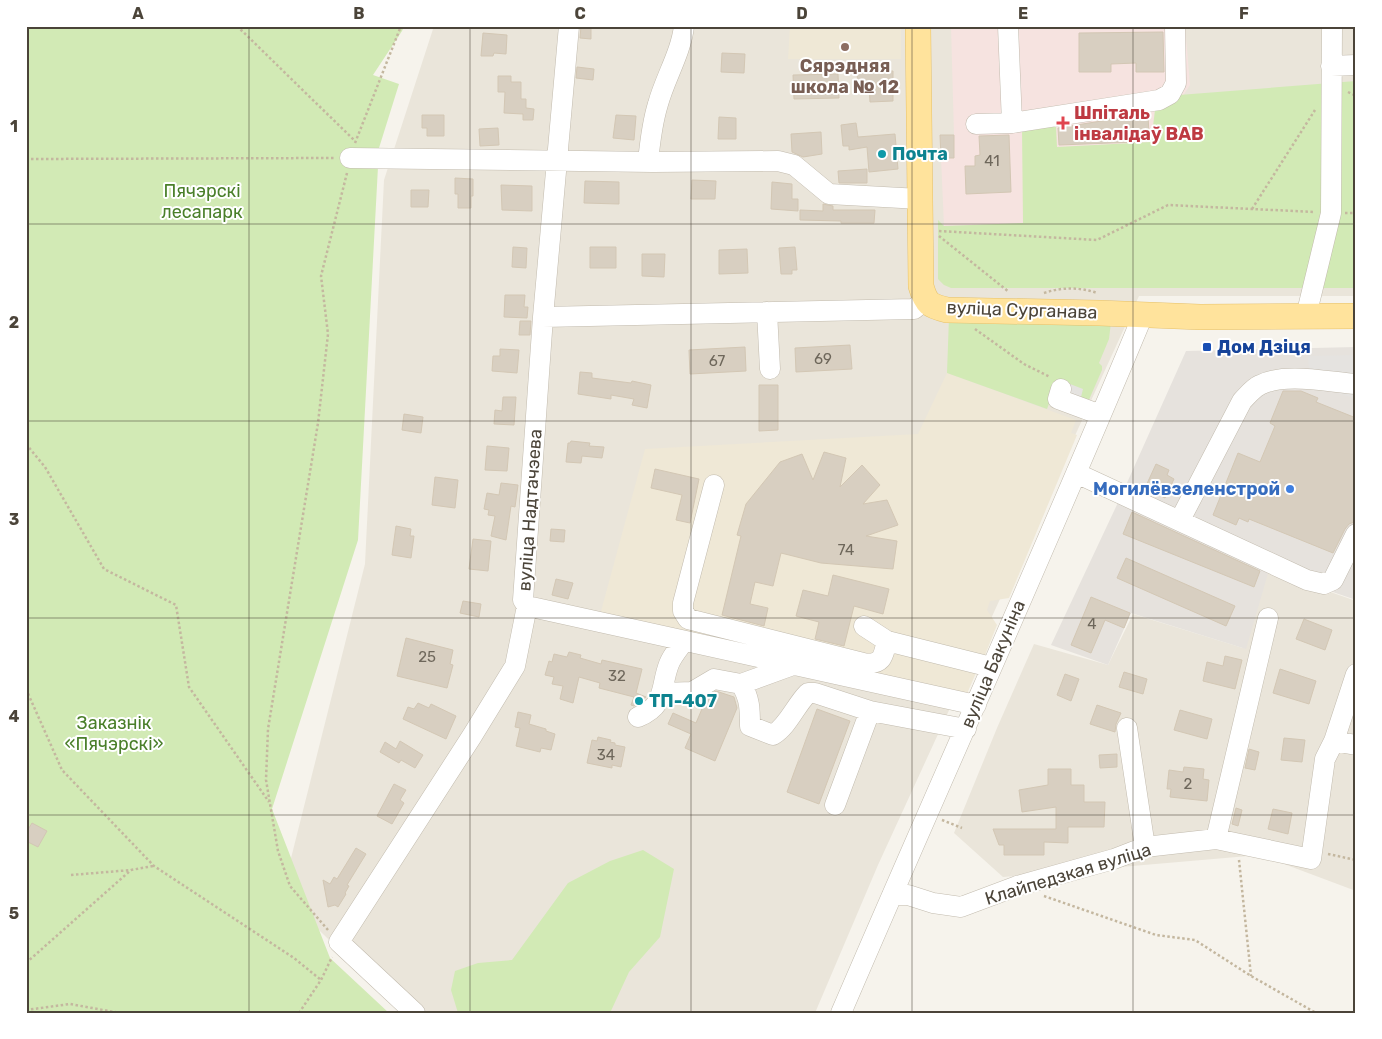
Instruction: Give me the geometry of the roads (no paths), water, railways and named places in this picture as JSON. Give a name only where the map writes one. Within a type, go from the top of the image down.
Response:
[{"type":"main road","points":[[918,26],[921,286],[925,300]]},
{"type":"main road","name":"вуліца Сурганава","points":[[925,300],[934,307],[947,310],[1099,312],[1143,315],[1356,316]]},
{"type":"street","name":"вуліца Надтачэева","points":[[415,1013],[339,942],[467,745],[515,666],[526,606],[523,600],[543,317],[569,26]]},
{"type":"street","points":[[648,162],[650,140],[658,104],[682,41],[684,26]]},
{"type":"street","points":[[1008,26],[1012,123]]},
{"type":"street","points":[[976,124],[1012,123],[1159,100],[1170,94],[1176,83],[1175,26]]},
{"type":"street","points":[[1306,316],[1332,213],[1332,26]]},
{"type":"street","points":[[1331,66],[1356,65]]},
{"type":"street","points":[[353,150],[557,160],[648,162],[778,161],[794,165],[829,194],[920,200]]},
{"type":"street","name":"вуліца Сурганава","points":[[543,317],[914,308],[925,300]]},
{"type":"street","points":[[767,312],[770,369]]},
{"type":"street","name":"вуліца Бакуніна","points":[[841,1013],[966,729],[1143,315]]},
{"type":"street","points":[[1180,520],[1242,400],[1258,386],[1272,380],[1293,379],[1356,384]]},
{"type":"street","points":[[1061,389],[1058,399],[1101,415]]},
{"type":"street","points":[[1076,473],[1307,580],[1324,584],[1333,580],[1356,534]]},
{"type":"street","points":[[714,485],[683,603],[683,612],[688,619],[867,664],[876,663],[882,659],[887,641]]},
{"type":"street","points":[[526,606],[976,705]]},
{"type":"street","points":[[1216,839],[1268,618]]},
{"type":"street","points":[[864,626],[887,641],[991,667]]},
{"type":"street","points":[[690,642],[714,679]]},
{"type":"street","points":[[638,717],[649,712],[663,693],[669,664],[690,642]]},
{"type":"street","points":[[663,693],[692,692],[714,679],[741,684],[793,665]]},
{"type":"street","points":[[1356,674],[1334,741],[1356,745]]},
{"type":"street","points":[[741,684],[747,693],[750,704],[750,726],[773,735],[780,731],[808,693],[814,693],[870,711],[966,729]]},
{"type":"street","points":[[836,805],[870,711]]},
{"type":"street","points":[[1127,728],[1145,848]]},
{"type":"street","name":"Клайпедзкая вуліца","points":[[892,895],[908,895],[933,903],[962,907],[1017,886],[1114,859],[1145,848],[1216,839],[1310,859],[1325,759],[1334,741]]},
{"type":"place","name":"Сярэдняя школа № 12","points":[[845,47]]},
{"type":"place","name":"Шпіталь інвалідаў ВАВ","points":[[1063,123]]},
{"type":"place","name":"Почта","points":[[882,154]]},
{"type":"place","name":"Дом Дзіця","points":[[1207,347]]},
{"type":"place","name":"Могилёвзеленстрой","points":[[1290,489]]},
{"type":"place","name":"ТП-407","points":[[639,701]]},
{"type":"park label","name":"Пячэрскі лесапарк","points":[[202,201]]},
{"type":"park label","name":"Заказнік «Пячэрскі»","points":[[114,733]]}]
